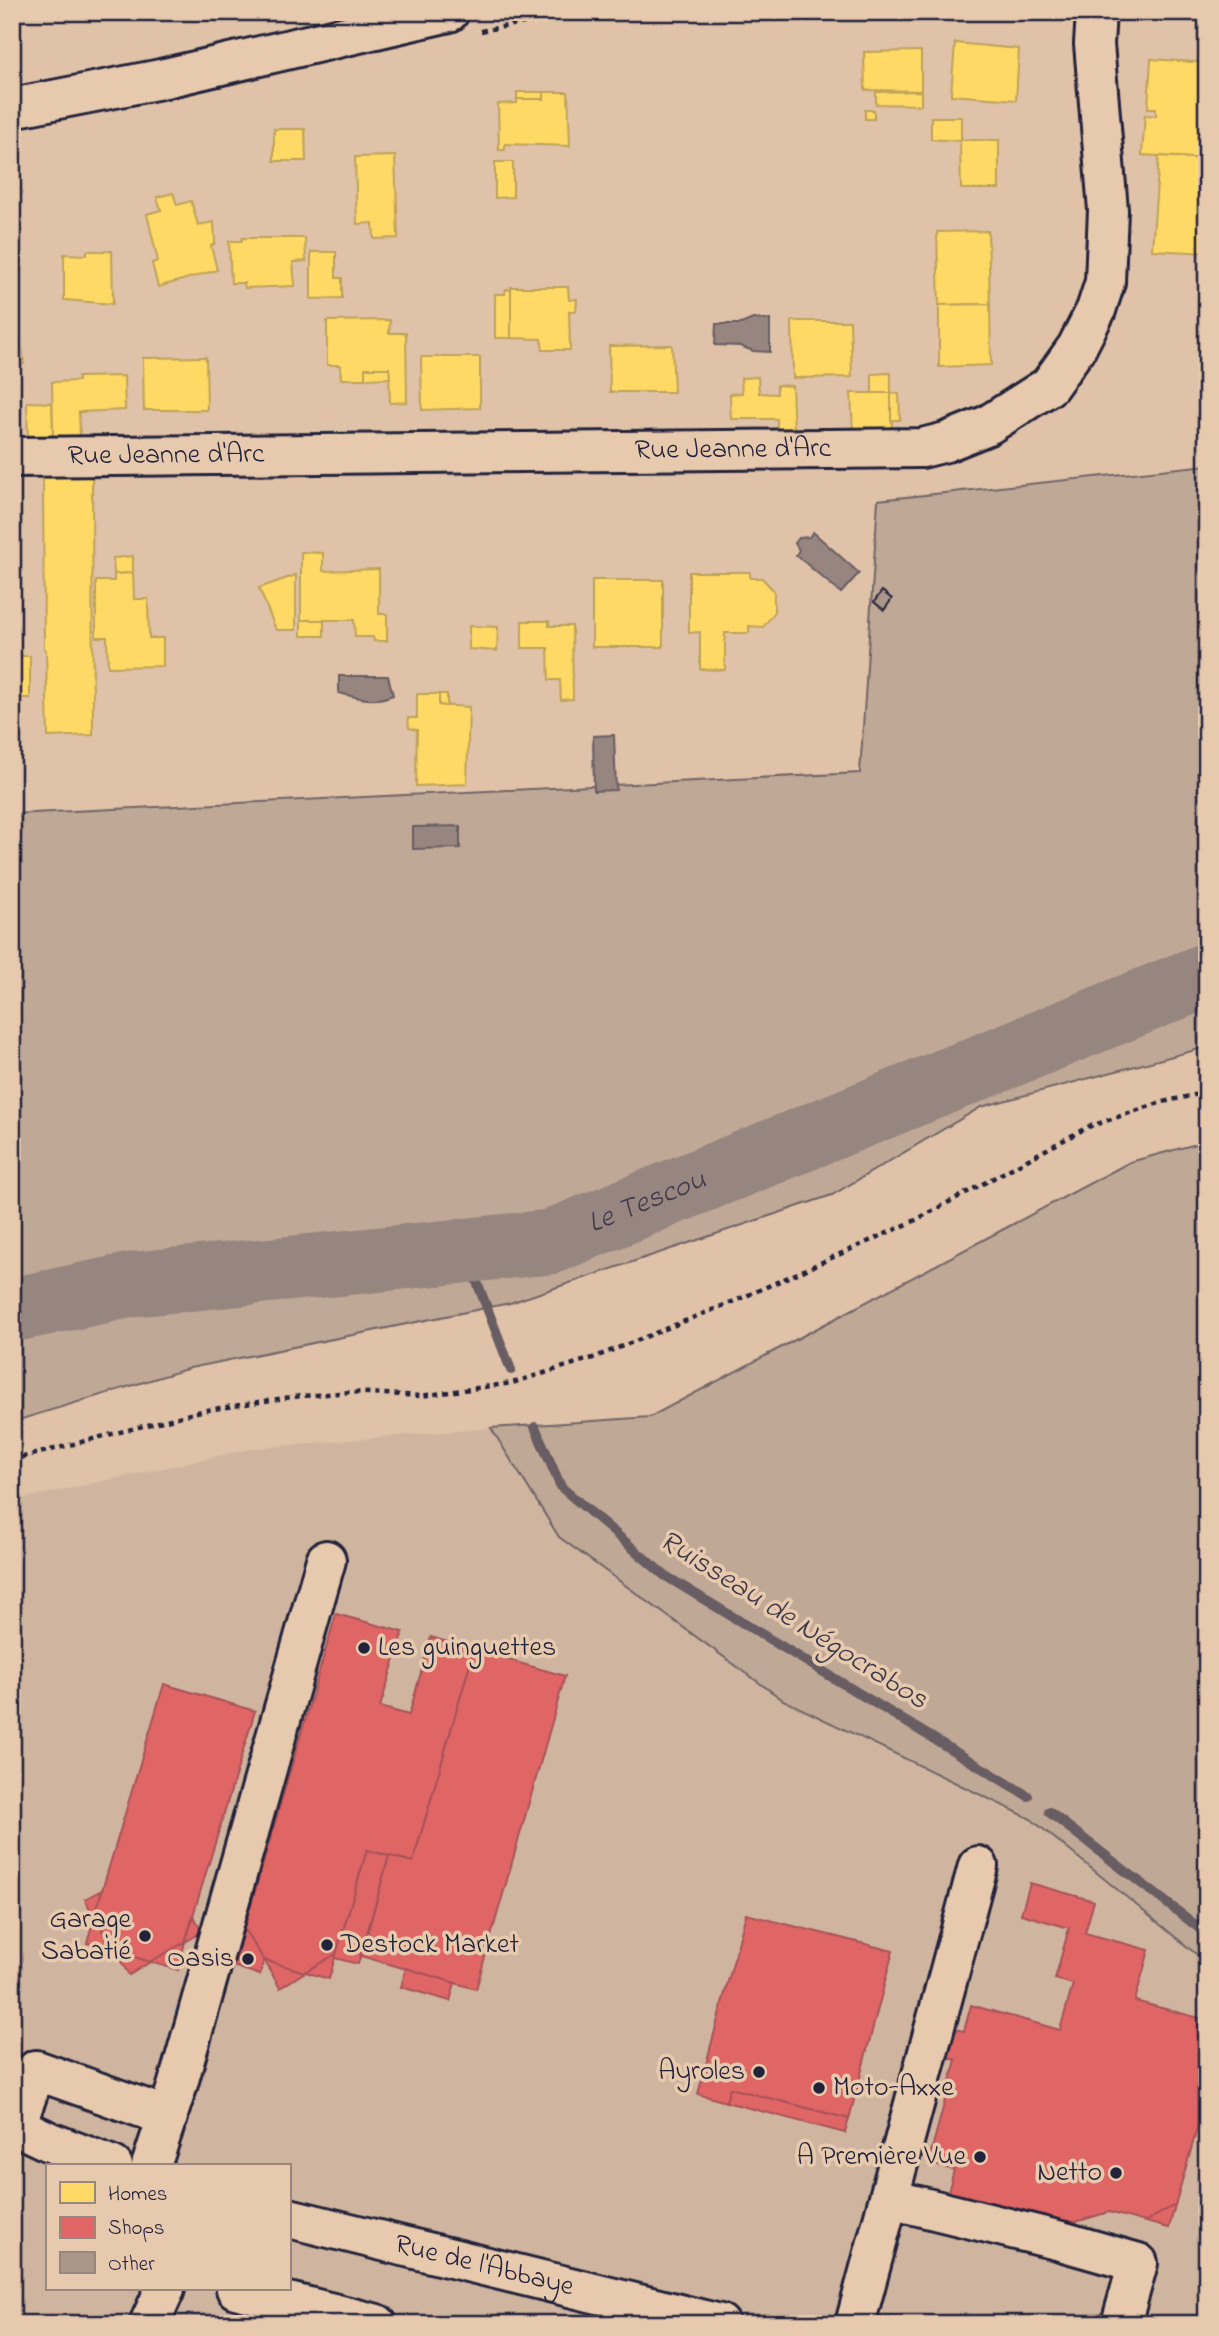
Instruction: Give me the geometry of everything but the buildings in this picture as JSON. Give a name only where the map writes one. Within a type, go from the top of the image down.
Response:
[{"type":"street","points":[[12,108],[161,79],[449,12]]},
{"type":"street","name":"Rue Jeanne d'Arc","points":[[12,457],[922,448],[946,442],[988,425],[1049,386],[1077,347],[1096,310],[1105,282],[1108,210],[1094,44],[1096,12]]},
{"type":"street","points":[[152,2164],[168,2117],[326,1560]]},
{"type":"street","points":[[855,2324],[978,1866]]},
{"type":"street","points":[[108,2164],[14,2125],[36,2070],[168,2117]]},
{"type":"street","points":[[890,2200],[1061,2241],[1138,2263],[1121,2324]]},
{"type":"street","name":"Rue de l'Abbaye","points":[[290,2218],[720,2324]]},
{"type":"street","points":[[149,2324],[165,2290]]},
{"type":"street","points":[[240,2290],[377,2324]]},
{"type":"path","points":[[12,1460],[201,1411],[291,1396],[351,1392],[421,1396],[512,1383],[593,1358],[737,1300],[912,1222],[1088,1127],[1160,1103],[1207,1091]]},
{"type":"shaded area","points":[[753,319],[770,320],[770,352],[753,351],[740,346],[715,345],[716,324],[741,324]]},
{"type":"shaded area","points":[[1207,465],[1207,1047],[981,1107],[832,1195],[510,1303],[190,1368],[12,1422],[12,814],[860,773],[878,500]]},
{"type":"shaded area","points":[[813,532],[859,573],[841,593],[796,555],[799,550],[795,543],[799,538],[809,537]]},
{"type":"shaded area","points":[[339,676],[388,676],[393,695],[373,699],[339,693]]},
{"type":"shaded area","points":[[614,735],[616,790],[594,791],[593,736]]},
{"type":"shaded area","points":[[460,826],[460,848],[413,849],[413,827]]},
{"type":"shaded area","points":[[1207,1141],[1207,1963],[1031,1819],[783,1700],[559,1537],[491,1428],[650,1417],[1130,1162]]},
{"type":"shaded area","points":[[491,1428],[559,1537],[783,1700],[1031,1819],[1207,1954],[1207,2324],[12,2324],[12,1501],[255,1448]]},
{"type":"waterway","name":"Le Tescou","points":[[12,1310],[136,1284],[550,1242],[1207,975]]},
{"type":"waterway","name":"Ruisseau de Négocrabos","points":[[465,1251],[511,1370]]},
{"type":"waterway","name":"Ruisseau de Négocrabos","points":[[535,1427],[561,1487],[664,1575],[1028,1796]]},
{"type":"waterway","name":"Ruisseau de Négocrabos","points":[[1049,1812],[1207,1934]]},
{"type":"place","name":"Les guinguettes","points":[[364,1648]]},
{"type":"place","name":"Garage Sabatié","points":[[145,1936]]},
{"type":"place","name":"Destock Market","points":[[327,1945]]},
{"type":"place","name":"Oasis","points":[[248,1959]]},
{"type":"place","name":"Ayroles","points":[[759,2072]]},
{"type":"place","name":"Moto-Axxe","points":[[819,2088]]},
{"type":"place","name":"A Première Vue","points":[[980,2157]]},
{"type":"place","name":"Netto","points":[[1116,2173]]}]
